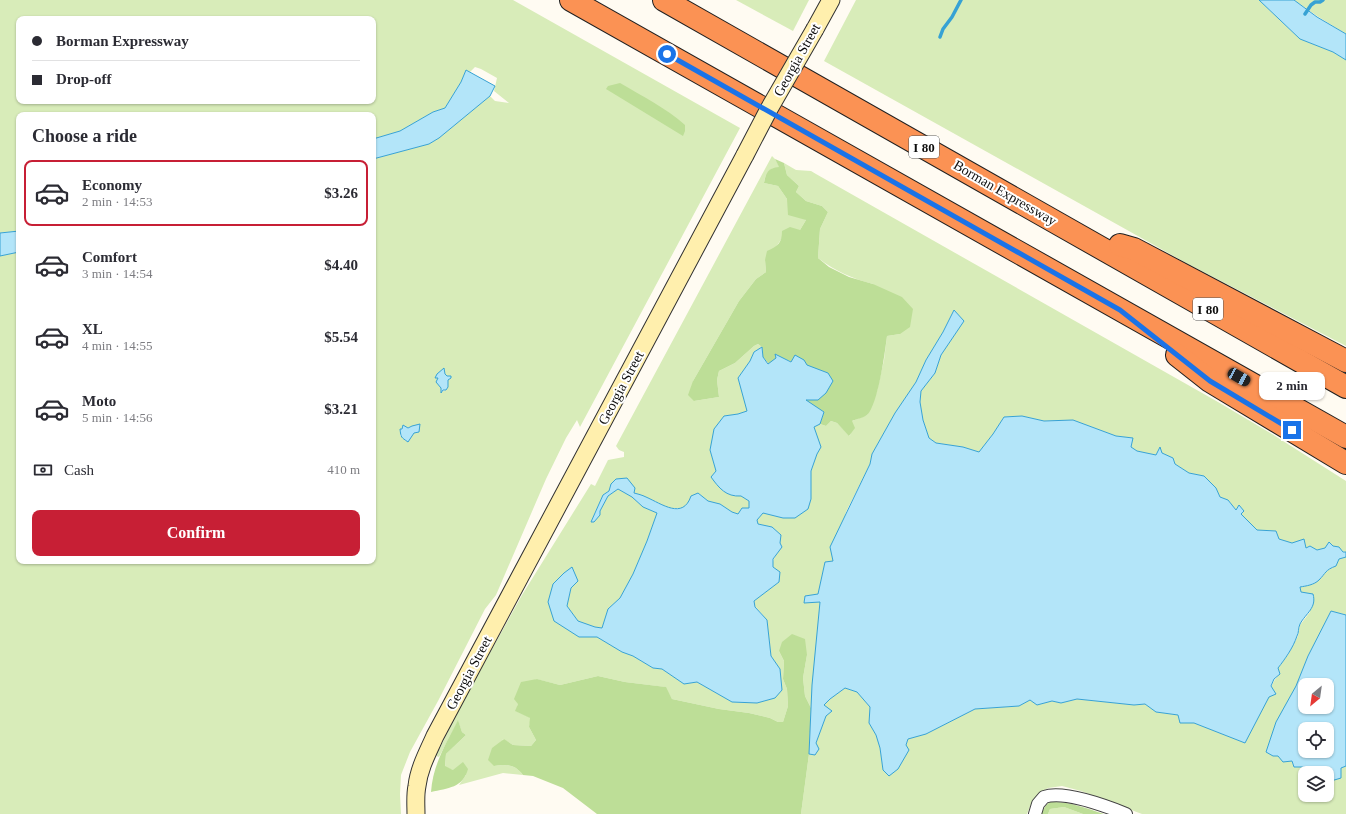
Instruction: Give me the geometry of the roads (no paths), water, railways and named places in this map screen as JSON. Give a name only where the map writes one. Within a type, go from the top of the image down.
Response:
[{"type":"highway","points":[[571,0],[1346,437]]},
{"type":"highway","name":"Borman Expressway","points":[[664,0],[1346,387]]},
{"type":"highway","points":[[1070,230],[1134,249],[1346,361]]},
{"type":"highway","points":[[1120,310],[1210,381],[1346,463]]},
{"type":"street","name":"Georgia Street","points":[[416,814],[416,792],[418,778],[435,736],[783,84],[830,0]]},
{"type":"street","points":[[1035,814],[1038,804],[1044,797],[1054,795],[1108,807],[1126,814]]},
{"type":"water","points":[[1259,0],[1294,0],[1317,17],[1346,34],[1346,60],[1333,52],[1300,39]]},
{"type":"water","points":[[466,70],[495,86],[490,96],[439,138],[429,144],[376,158],[376,138],[400,131],[433,112],[445,108],[461,82]]},
{"type":"water","points":[[16,231],[16,253],[0,256],[0,233]]},
{"type":"water","points":[[954,310],[964,321],[941,355],[935,373],[921,391],[920,402],[923,420],[929,438],[936,443],[963,447],[979,452],[1004,417],[1022,416],[1044,421],[1073,420],[1116,436],[1133,438],[1131,447],[1137,451],[1156,455],[1160,447],[1162,453],[1173,458],[1175,464],[1189,473],[1204,476],[1216,488],[1220,497],[1228,500],[1236,510],[1239,505],[1244,511],[1241,514],[1257,530],[1276,531],[1279,539],[1292,543],[1304,539],[1306,548],[1310,546],[1317,550],[1325,548],[1329,542],[1333,546],[1339,547],[1343,552],[1346,552],[1346,557],[1339,559],[1336,566],[1328,570],[1317,582],[1300,587],[1301,592],[1313,594],[1314,603],[1302,620],[1298,635],[1293,645],[1278,668],[1280,674],[1274,679],[1271,686],[1276,694],[1269,697],[1245,743],[1194,723],[1180,723],[1178,715],[1156,712],[1145,704],[1134,705],[1077,699],[1061,703],[1052,701],[1037,705],[1030,700],[1019,706],[975,709],[926,734],[908,739],[906,745],[909,750],[898,769],[889,776],[883,770],[880,748],[876,735],[869,723],[870,707],[857,692],[845,688],[824,705],[832,711],[826,716],[816,743],[819,749],[815,755],[809,754],[812,685],[820,602],[804,603],[805,596],[818,594],[825,562],[833,561],[830,547],[870,464],[872,454],[895,413],[916,382],[926,360]]},
{"type":"water","points":[[762,347],[763,357],[768,364],[776,358],[775,354],[791,362],[795,355],[804,360],[807,365],[828,373],[833,381],[826,393],[818,400],[806,400],[824,412],[820,424],[814,427],[821,447],[811,471],[811,499],[808,509],[795,518],[783,518],[763,513],[757,520],[758,524],[772,527],[781,535],[780,543],[782,547],[773,559],[773,567],[780,572],[779,582],[754,601],[755,607],[767,620],[771,656],[780,669],[782,690],[775,698],[757,703],[732,702],[697,682],[684,684],[662,669],[653,668],[597,637],[579,637],[554,621],[548,602],[553,584],[572,567],[578,581],[571,588],[567,606],[578,621],[602,628],[608,609],[620,598],[633,574],[657,513],[643,507],[632,497],[618,489],[608,496],[600,511],[600,515],[594,522],[591,522],[603,495],[609,491],[611,484],[616,479],[627,478],[635,488],[634,493],[672,508],[677,509],[683,507],[691,496],[698,493],[708,501],[720,504],[738,514],[742,508],[749,508],[749,501],[741,496],[731,495],[723,491],[711,477],[716,471],[710,450],[714,429],[724,416],[747,411],[738,378],[750,361],[754,352]]},
{"type":"water","points":[[444,368],[445,374],[447,376],[451,376],[451,378],[448,380],[448,387],[446,390],[443,390],[441,393],[441,388],[436,382],[438,378],[435,378]]},
{"type":"water","points":[[420,424],[419,432],[414,433],[408,442],[402,437],[400,429],[402,429],[403,425],[408,428]]},
{"type":"water","points":[[1331,611],[1346,615],[1346,766],[1341,768],[1341,778],[1334,780],[1334,766],[1294,767],[1292,761],[1283,762],[1278,756],[1273,756],[1266,752],[1276,722],[1298,681],[1298,714],[1334,714],[1334,678],[1299,678],[1308,656]]},
{"type":"waterway","points":[[940,37],[943,29],[952,17],[961,0]]},
{"type":"waterway","points":[[1305,14],[1311,5],[1315,2],[1320,2],[1323,0]]}]
